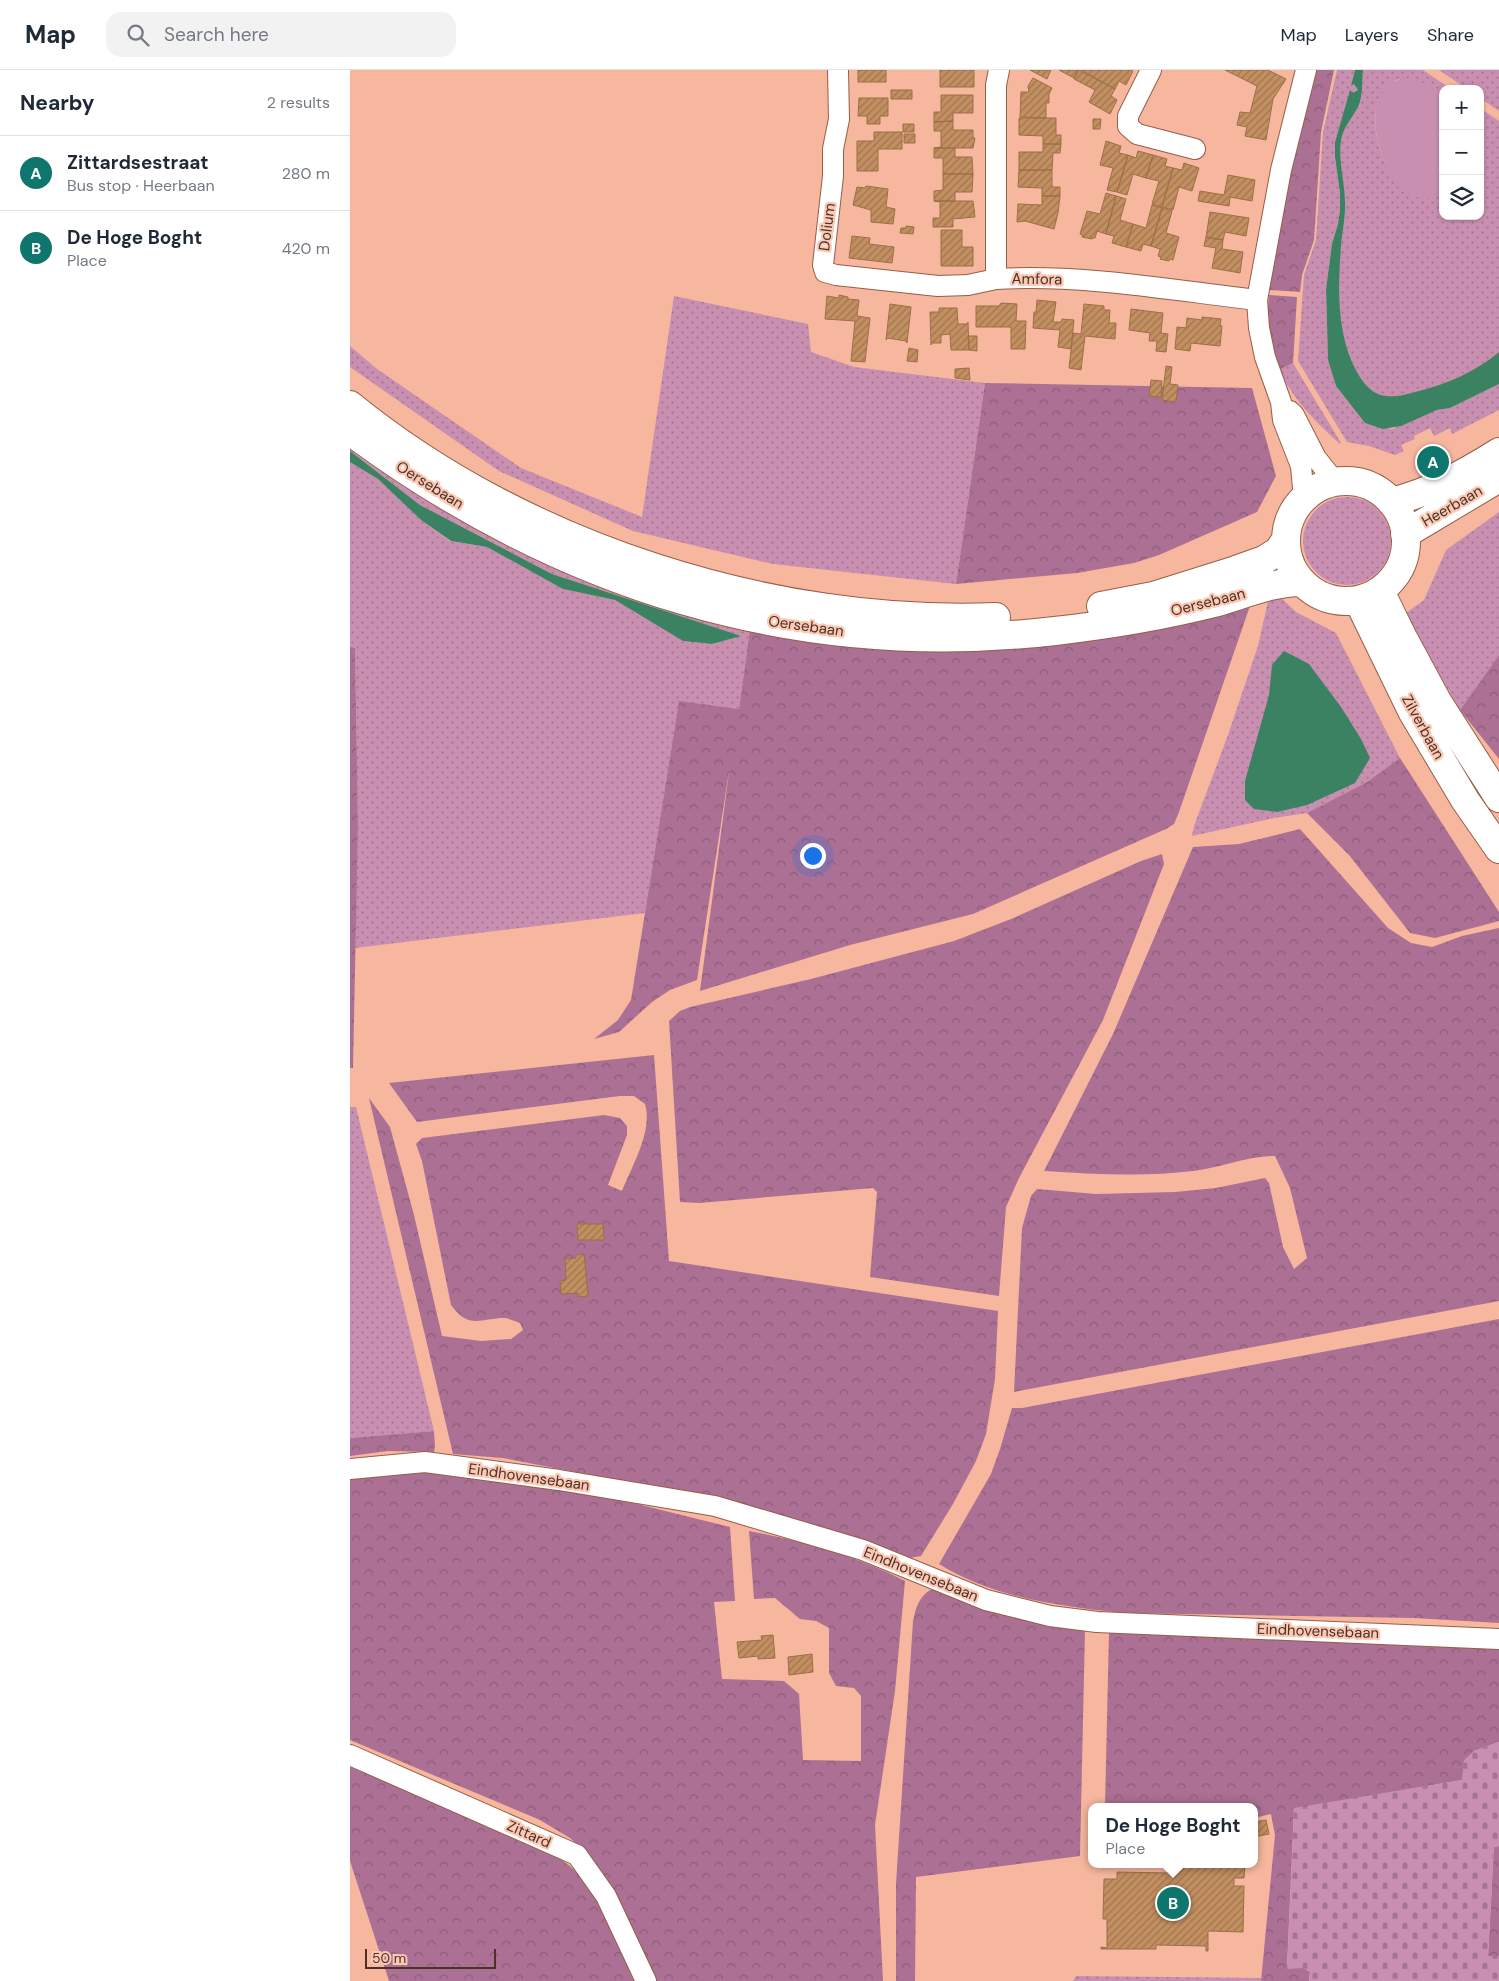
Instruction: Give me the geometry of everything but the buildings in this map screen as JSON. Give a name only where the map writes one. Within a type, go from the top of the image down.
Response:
[{"type":"main road","name":"Oersebaan","points":[[350,405],[370,422],[445,472],[523,514],[586,543],[714,586],[830,608],[906,615],[977,617],[1021,616],[1099,607],[1152,596],[1264,560],[1278,551],[1286,540]]},
{"type":"main road","name":"Oersebaan","points":[[350,431],[407,472],[447,497],[516,535],[573,561],[677,600],[789,625],[905,637],[1053,631],[1154,616],[1276,585],[1302,582]]},
{"type":"main road","name":"Heerbaan","points":[[1391,502],[1433,489],[1499,452]]},
{"type":"main road","name":"Heerbaan","points":[[1405,534],[1499,478]]},
{"type":"main road","points":[[1336,483],[1356,483],[1367,486],[1381,493],[1391,502],[1400,516],[1406,546],[1401,565],[1388,584],[1369,595],[1340,601],[1326,598],[1302,582],[1291,564],[1286,540],[1290,520],[1304,499],[1321,488],[1336,483]]},
{"type":"main road","name":"Zilverbaan","points":[[1369,595],[1402,636],[1437,701],[1499,798]]},
{"type":"main road","name":"Zilverbaan","points":[[1369,595],[1412,711],[1465,800],[1499,848]]},
{"type":"street","name":"Dolium","points":[[838,70],[839,118],[833,149],[833,176],[823,265],[825,272],[836,276],[938,286],[968,285],[996,279]]},
{"type":"street","name":"Amfora","points":[[999,70],[996,84],[996,279],[1032,277],[1129,285],[1257,300]]},
{"type":"street","points":[[1152,70],[1128,116],[1128,126],[1137,134],[1194,149]]},
{"type":"street","points":[[1304,499],[1301,466],[1283,420],[1281,402],[1265,357],[1259,328],[1257,300],[1281,170],[1306,70]]},
{"type":"street","points":[[1281,402],[1294,415],[1316,458],[1336,483]]},
{"type":"street","name":"Eindhovensebaan","points":[[350,1469],[425,1462],[559,1480],[715,1506],[863,1550],[986,1600],[1050,1616],[1097,1622],[1499,1639]]},
{"type":"street","name":"Zittard","points":[[350,1755],[577,1855],[606,1896],[646,1981]]},
{"type":"green space","points":[[1309,70],[1334,70],[1321,132],[1314,240],[1302,275],[1300,292],[1269,290]]},
{"type":"green space","points":[[1337,70],[1355,70],[1352,85],[1354,84],[1358,90],[1353,94],[1350,91],[1335,142],[1340,210],[1332,244],[1326,289],[1328,360],[1336,386],[1365,423],[1392,429],[1437,410],[1450,408],[1499,384],[1499,410],[1452,434],[1450,428],[1434,436],[1430,428],[1414,436],[1415,439],[1401,445],[1404,451],[1395,455],[1369,446],[1347,442],[1298,361],[1304,275],[1316,240],[1323,132]]},
{"type":"green space","points":[[1363,70],[1423,70],[1445,85],[1439,85],[1439,98],[1428,86],[1398,79],[1383,93],[1376,113],[1376,135],[1383,158],[1394,178],[1409,192],[1426,198],[1439,193],[1439,220],[1484,220],[1484,111],[1499,121],[1499,352],[1480,366],[1448,382],[1398,396],[1377,394],[1361,379],[1350,357],[1341,325],[1338,275],[1345,208],[1340,158],[1341,141],[1346,127],[1360,103]]},
{"type":"green space","points":[[1439,70],[1499,70],[1499,111],[1484,101],[1484,85],[1461,85]]},
{"type":"green space","points":[[1410,78],[1428,86],[1439,97],[1439,193],[1423,198],[1405,191],[1390,173],[1380,150],[1375,124],[1378,101],[1389,84]]},
{"type":"green space","points":[[1269,295],[1297,297],[1293,363],[1279,370],[1272,351],[1269,333]]},
{"type":"green space","points":[[674,296],[808,324],[811,352],[854,367],[985,383],[956,584],[773,564],[633,531],[499,471],[350,367],[350,346],[377,369],[521,468],[642,517]]},
{"type":"green space","points":[[1293,363],[1340,444],[1321,427],[1285,382],[1279,370]]},
{"type":"green space","points":[[985,383],[1252,388],[1276,476],[1257,512],[1159,555],[1134,563],[1077,573],[956,584]]},
{"type":"green space","points":[[350,438],[750,629],[739,709],[679,702],[645,913],[355,948],[358,825],[355,649],[350,647],[350,462],[378,479],[421,520],[450,541],[487,547],[563,589],[615,600],[683,641],[712,644],[740,636],[552,574],[420,505],[350,451]]},
{"type":"green space","points":[[1347,497],[1364,500],[1372,504],[1384,516],[1388,524],[1391,541],[1388,558],[1384,566],[1372,578],[1364,582],[1347,585],[1330,582],[1322,578],[1310,566],[1306,558],[1303,541],[1306,524],[1310,516],[1322,504],[1330,500]]},
{"type":"green space","points":[[1499,512],[1499,655],[1460,710],[1403,615],[1424,600],[1446,550]]},
{"type":"green space","points":[[1271,588],[1296,612],[1336,633],[1400,758],[1367,782],[1307,813],[1274,818],[1192,836],[1258,646]]},
{"type":"green space","points":[[1251,603],[1174,824],[973,914],[850,945],[700,991],[730,765],[697,980],[670,990],[652,1002],[619,1032],[594,1039],[618,1020],[631,1000],[679,701],[739,709],[750,629],[904,651],[1009,648]]},
{"type":"green space","points":[[350,647],[355,648],[358,825],[353,1068],[350,1068]]},
{"type":"green space","points":[[1499,655],[1499,759],[1460,710]]},
{"type":"green space","points":[[1400,758],[1499,912],[1499,921],[1435,938],[1410,933],[1349,855],[1307,813],[1367,782]]},
{"type":"green space","points":[[1300,829],[1388,928],[1411,943],[1432,947],[1462,936],[1499,928],[1499,1301],[1014,1392],[1022,1228],[1031,1196],[1037,1189],[1096,1194],[1175,1192],[1216,1188],[1265,1178],[1269,1183],[1283,1247],[1294,1269],[1307,1258],[1290,1188],[1275,1156],[1254,1158],[1175,1173],[1118,1174],[1044,1171],[1113,1034],[1193,847],[1239,844]]},
{"type":"green space","points":[[1162,854],[1164,864],[1103,1020],[1019,1178],[1006,1207],[999,1296],[870,1277],[877,1192],[873,1188],[699,1203],[680,1202],[669,1021],[680,1011],[954,941],[1011,919],[1141,861]]},
{"type":"green space","points":[[654,1055],[669,1261],[998,1311],[995,1379],[986,1434],[976,1461],[953,1504],[921,1556],[910,1558],[800,1525],[689,1504],[580,1473],[503,1458],[453,1454],[369,1098],[390,1127],[414,1215],[442,1336],[481,1341],[511,1339],[523,1330],[520,1323],[505,1318],[469,1320],[457,1313],[451,1305],[422,1161],[416,1144],[422,1138],[604,1115],[620,1118],[627,1126],[627,1135],[608,1185],[622,1191],[644,1137],[647,1114],[645,1104],[634,1096],[620,1096],[417,1122],[389,1083]]},
{"type":"green space","points":[[350,1107],[356,1107],[434,1431],[350,1438]]},
{"type":"green space","points":[[1499,1319],[1499,1623],[1414,1618],[1123,1613],[1051,1603],[1005,1593],[960,1576],[939,1564],[991,1474],[1012,1408],[1022,1408]]},
{"type":"green space","points":[[434,1431],[434,1452],[388,1451],[350,1456],[350,1438]]},
{"type":"green space","points":[[424,1466],[532,1478],[730,1527],[735,1601],[714,1602],[722,1679],[784,1681],[799,1694],[803,1760],[861,1761],[861,1696],[854,1688],[836,1686],[829,1673],[829,1628],[816,1621],[800,1619],[775,1598],[754,1599],[749,1531],[829,1550],[868,1564],[905,1581],[895,1691],[875,1825],[883,1981],[652,1981],[607,1881],[590,1856],[570,1838],[540,1820],[350,1740],[350,1472]]},
{"type":"green space","points":[[930,1590],[936,1590],[1010,1616],[1085,1630],[1080,1856],[916,1877],[915,1981],[896,1981],[896,1884],[913,1621],[920,1600]]},
{"type":"green space","points":[[1109,1632],[1499,1646],[1499,1742],[1474,1751],[1462,1780],[1294,1809],[1287,1968],[1304,1968],[1310,1972],[1309,1981],[1261,1981],[1275,1835],[1271,1814],[1258,1817],[1258,1803],[1105,1803]]},
{"type":"green space","points":[[1499,1742],[1499,1846],[1494,1847],[1488,1956],[1499,1956],[1499,1981],[1309,1981],[1310,1972],[1304,1968],[1287,1969],[1294,1808],[1462,1780],[1464,1760],[1474,1751]]},
{"type":"green space","points":[[350,1767],[489,1824],[537,1846],[565,1862],[580,1876],[597,1900],[611,1926],[634,1981],[389,1981],[350,1861]]},
{"type":"green space","points":[[1499,1846],[1499,1956],[1488,1956],[1494,1847]]},
{"type":"green space","points":[[1076,1976],[1261,1978],[1261,1981],[1073,1981]]},
{"type":"shaded area","points":[[1355,70],[1363,70],[1361,99],[1344,131],[1340,149],[1345,218],[1341,246],[1339,294],[1345,342],[1357,372],[1370,389],[1377,394],[1398,396],[1448,382],[1480,366],[1499,352],[1499,384],[1450,408],[1437,410],[1401,426],[1383,429],[1365,423],[1336,386],[1328,360],[1326,289],[1332,244],[1340,210],[1335,142],[1350,90],[1353,93],[1358,90],[1354,84],[1351,86]]},
{"type":"shaded area","points":[[350,451],[420,505],[552,574],[741,636],[712,644],[683,641],[615,600],[563,589],[487,547],[451,541],[421,520],[378,479],[350,462]]},
{"type":"shaded area","points":[[1284,651],[1309,664],[1341,707],[1361,739],[1370,758],[1355,783],[1307,805],[1277,812],[1254,809],[1245,800],[1245,781],[1269,695],[1272,665]]},
{"type":"place","name":"Zittardsestraat","points":[[1433,462]]},
{"type":"place","name":"De Hoge Boght","points":[[1173,1903]]}]
